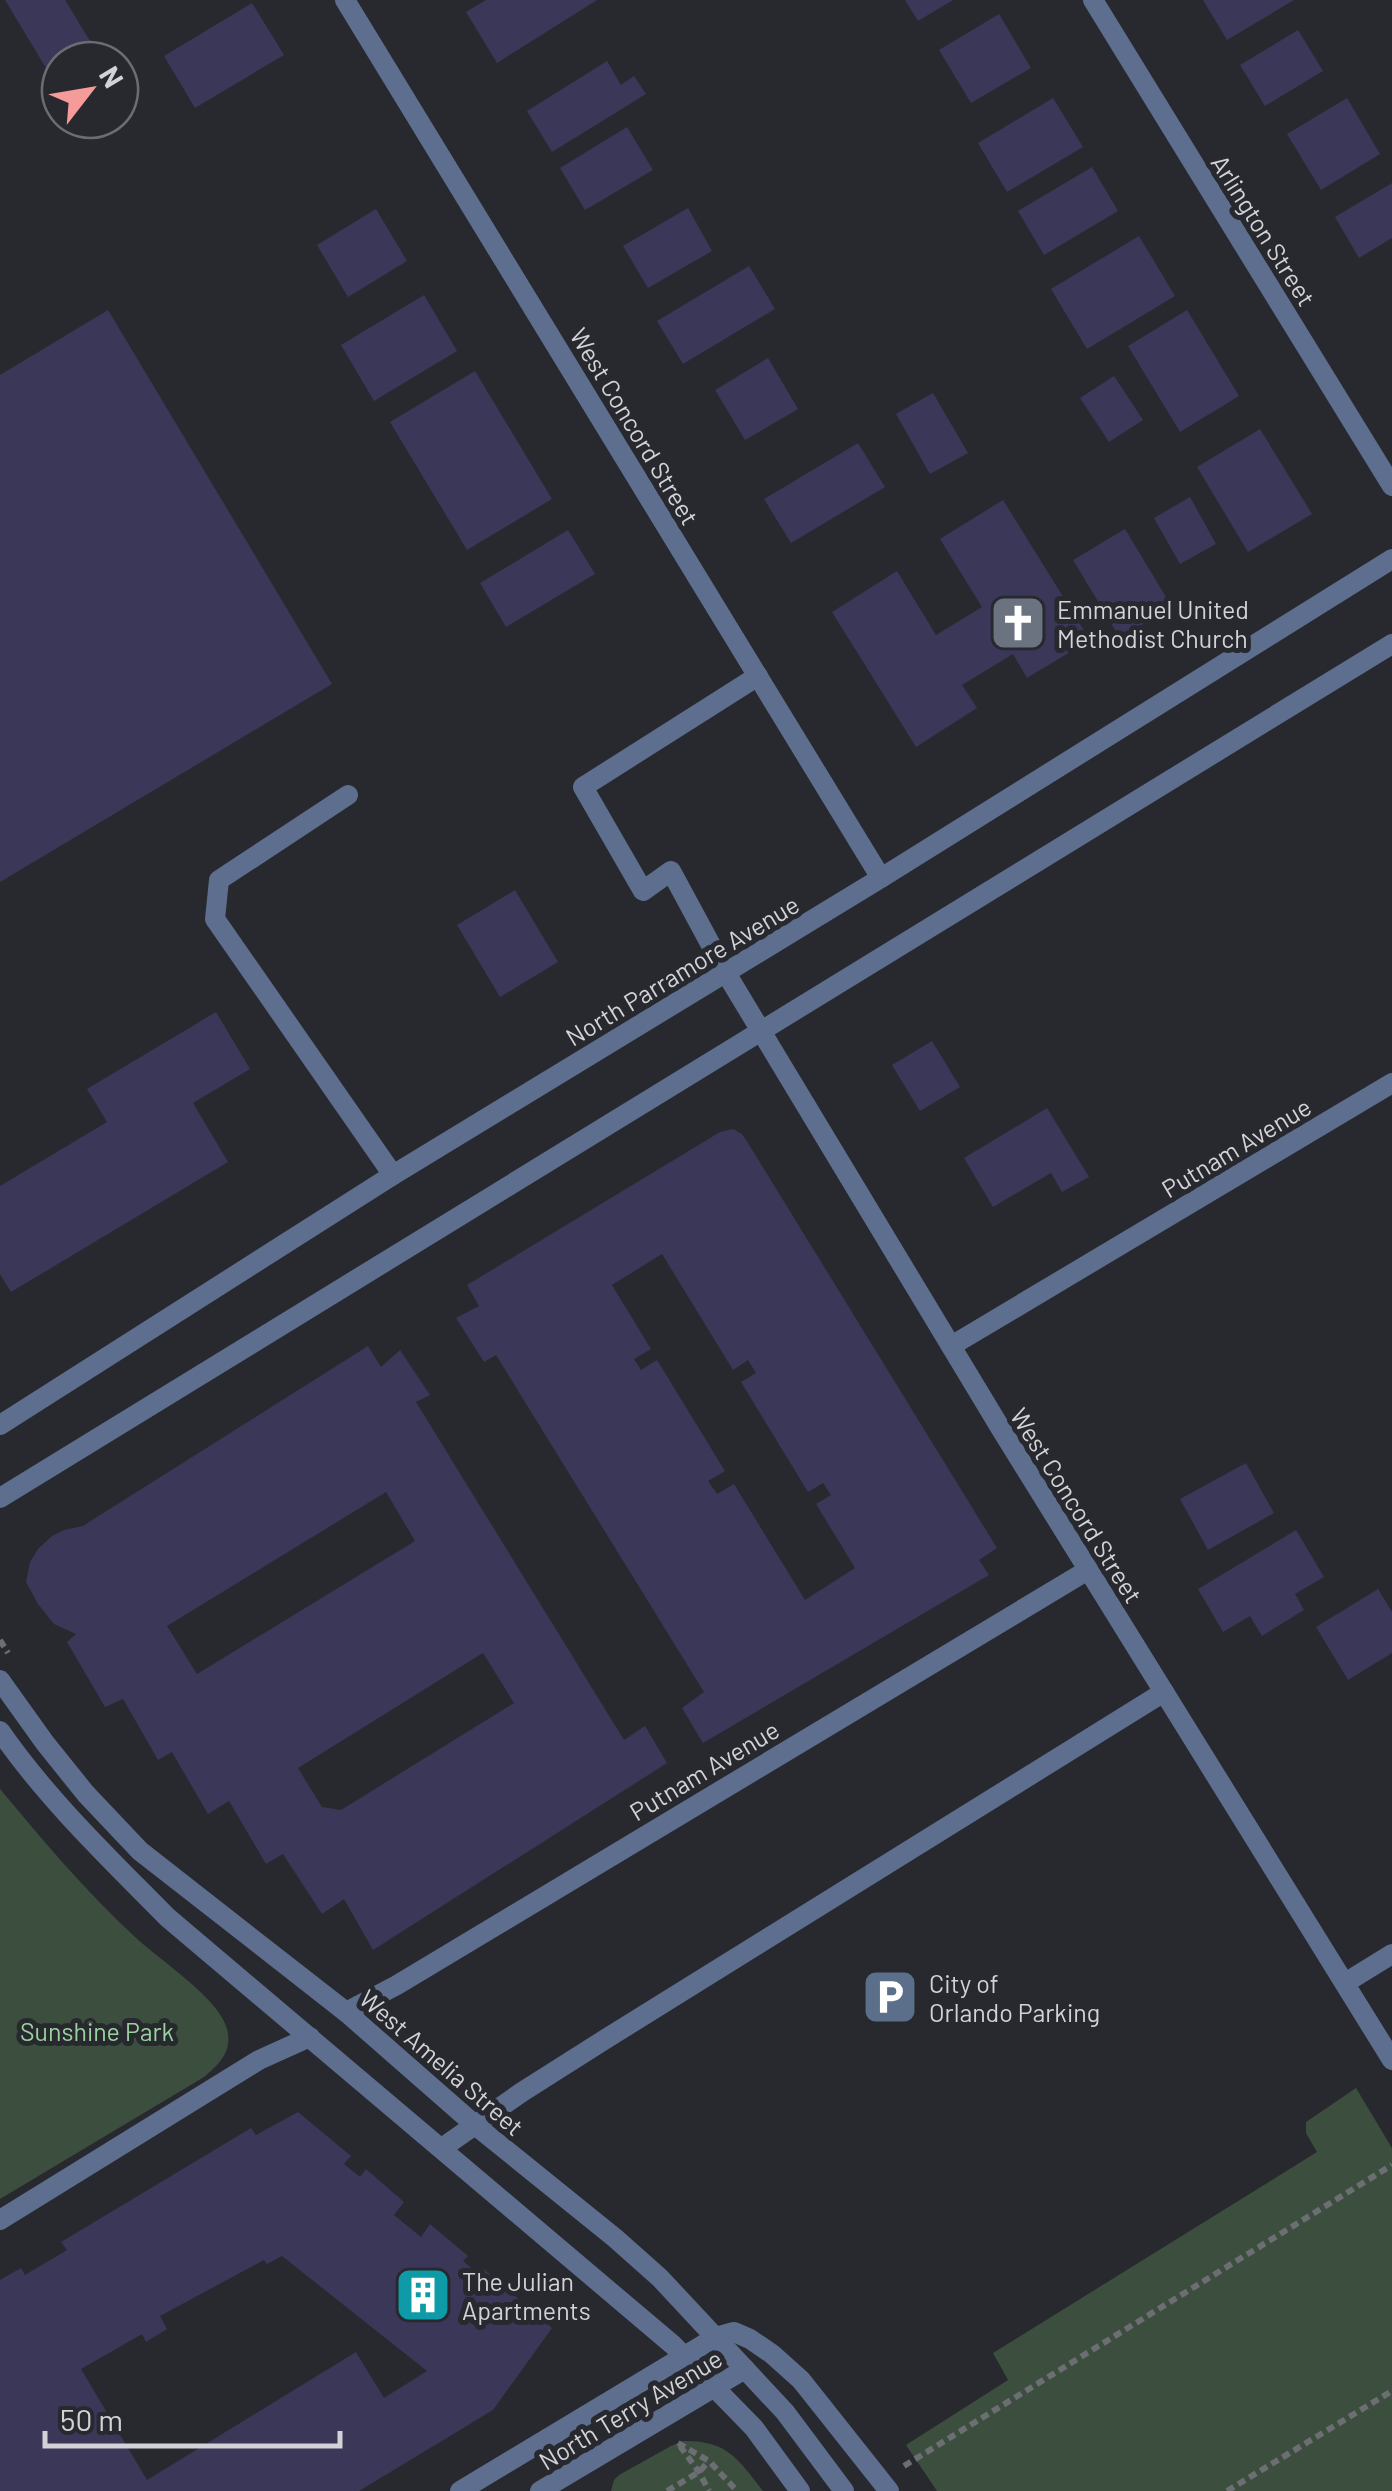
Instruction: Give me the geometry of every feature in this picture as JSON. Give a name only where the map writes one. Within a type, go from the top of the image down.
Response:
[{"type":"street","name":"West Concord Street","points":[[345,0],[881,878]]},
{"type":"street","name":"Arlington Street","points":[[1093,0],[1392,486]]},
{"type":"street","name":"North Parramore Avenue","points":[[0,1425],[393,1175],[881,878],[1392,558]]},
{"type":"street","points":[[0,1498],[1392,644]]},
{"type":"street","name":"West Concord Street","points":[[758,676],[583,788],[643,890],[671,871],[726,973],[951,1346],[1392,2060]]},
{"type":"street","points":[[348,795],[219,880],[216,918],[393,1175]]},
{"type":"street","name":"Putnam Avenue","points":[[951,1346],[1392,1083]]},
{"type":"street","name":"Putnam Avenue","points":[[346,2012],[1088,1570]]},
{"type":"street","name":"West Amelia Street","points":[[0,1680],[76,1781],[140,1851],[346,2012],[660,2278],[786,2412],[844,2491]]},
{"type":"street","points":[[442,2148],[571,2061],[1164,1692]]},
{"type":"street","points":[[0,1731],[97,1846],[167,1917],[634,2310],[754,2428],[800,2491]]},
{"type":"street","points":[[1345,1983],[1392,1954]]},
{"type":"street","points":[[0,2220],[259,2060],[310,2037]]},
{"type":"street","points":[[460,2491],[683,2356],[734,2332],[772,2354],[802,2380],[889,2491]]},
{"type":"street","name":"North Terry Avenue","points":[[540,2491],[745,2369]]},
{"type":"path","points":[[904,2466],[1392,2166]]},
{"type":"path","points":[[1227,2491],[1392,2391]]},
{"type":"path","points":[[709,2491],[678,2443],[709,2462],[737,2491]]},
{"type":"path","points":[[666,2491],[709,2462]]},
{"type":"green space","name":"Sunshine Park","points":[[0,1789],[99,1901],[211,2003],[226,2026],[228,2042],[221,2061],[204,2077],[0,2199]]},
{"type":"green space","points":[[1356,2088],[1392,2148],[1392,2491],[937,2491],[906,2445],[1008,2380],[993,2353],[1317,2152],[1306,2133],[1306,2122]]},
{"type":"green space","points":[[683,2441],[721,2448],[738,2461],[763,2491],[611,2491],[619,2475]]},
{"type":"building","points":[[5,0],[65,0],[89,40],[40,40],[40,58]]},
{"type":"building","points":[[486,0],[597,0],[497,63],[466,12]]},
{"type":"building","points":[[905,0],[953,0],[918,21]]},
{"type":"building","points":[[1203,0],[1294,0],[1227,40]]},
{"type":"building","points":[[252,3],[284,55],[195,108],[164,56]]},
{"type":"building","points":[[999,14],[1031,68],[971,103],[939,50]]},
{"type":"building","points":[[1298,30],[1323,71],[1265,106],[1240,65]]},
{"type":"building","points":[[607,61],[621,85],[634,76],[646,94],[552,152],[527,111]]},
{"type":"building","points":[[1053,98],[1083,147],[1007,192],[978,143]]},
{"type":"building","points":[[1347,98],[1380,154],[1321,190],[1287,134]]},
{"type":"building","points":[[627,127],[653,170],[585,210],[560,168]]},
{"type":"building","points":[[1092,167],[1118,211],[1044,255],[1018,211]]},
{"type":"building","points":[[1392,183],[1392,238],[1359,258],[1335,217]]},
{"type":"building","points":[[688,208],[712,251],[648,288],[623,246]]},
{"type":"building","points":[[376,209],[407,261],[348,297],[317,245]]},
{"type":"building","points":[[1139,236],[1175,296],[1087,349],[1051,289]]},
{"type":"building","points":[[749,266],[775,309],[683,364],[657,321]]},
{"type":"building","points":[[424,295],[457,351],[374,401],[341,345]]},
{"type":"building","points":[[108,310],[332,684],[0,882],[0,375]]},
{"type":"building","points":[[1187,310],[1239,396],[1180,432],[1128,346]]},
{"type":"building","points":[[768,358],[798,409],[745,440],[715,390]]},
{"type":"building","points":[[475,371],[552,499],[467,550],[390,422]]},
{"type":"building","points":[[1114,376],[1143,420],[1109,442],[1080,398]]},
{"type":"building","points":[[933,393],[968,453],[930,474],[896,414]]},
{"type":"building","points":[[1260,429],[1312,514],[1248,552],[1197,467]]},
{"type":"building","points":[[858,443],[885,487],[791,543],[764,499]]},
{"type":"building","points":[[1190,497],[1216,544],[1180,564],[1154,518]]},
{"type":"building","name":"Emmanuel United Methodist Church","points":[[1003,500],[1090,640],[1027,678],[1013,654],[962,685],[977,708],[916,747],[832,612],[897,571],[936,635],[982,607],[940,539]]},
{"type":"building","points":[[1125,529],[1172,607],[1120,638],[1073,560]]},
{"type":"building","points":[[568,530],[595,574],[506,627],[480,583]]},
{"type":"building","points":[[515,890],[558,962],[500,997],[457,925]]},
{"type":"building","points":[[216,1012],[250,1069],[193,1103],[228,1162],[11,1292],[0,1274],[0,1186],[107,1122],[87,1089]]},
{"type":"building","points":[[932,1041],[960,1087],[920,1111],[892,1065]]},
{"type":"building","points":[[1047,1108],[1089,1177],[1062,1192],[1051,1173],[993,1207],[964,1158]]},
{"type":"building","points":[[733,1129],[748,1143],[997,1548],[979,1560],[989,1575],[703,1743],[682,1708],[704,1692],[496,1355],[484,1362],[456,1318],[479,1306],[467,1285],[720,1132]],"holes":[[[662,1254],[733,1370],[748,1360],[756,1373],[741,1382],[808,1492],[823,1483],[831,1495],[816,1504],[855,1568],[805,1600],[734,1484],[717,1494],[708,1481],[725,1471],[657,1360],[641,1370],[634,1359],[651,1349],[612,1285]]]},
{"type":"building","points":[[368,1346],[381,1367],[400,1350],[430,1395],[416,1402],[624,1740],[645,1726],[667,1763],[373,1950],[344,1899],[322,1914],[283,1854],[266,1864],[229,1801],[208,1814],[172,1752],[158,1760],[123,1699],[105,1707],[67,1642],[76,1634],[54,1624],[26,1582],[30,1562],[52,1536],[83,1526]],"holes":[[[386,1492],[415,1541],[197,1674],[167,1626]],[[483,1653],[514,1703],[341,1810],[322,1807],[298,1768]]]},
{"type":"building","points":[[1246,1463],[1274,1513],[1208,1550],[1180,1499]]},
{"type":"building","points":[[1296,1530],[1324,1577],[1295,1594],[1304,1610],[1262,1636],[1250,1616],[1223,1632],[1198,1589]]},
{"type":"building","points":[[1378,1589],[1392,1612],[1392,1653],[1348,1680],[1316,1627]]},
{"type":"building","name":"The Julian Apartments","points":[[298,2112],[351,2156],[344,2164],[360,2177],[366,2169],[404,2202],[394,2215],[421,2237],[430,2224],[468,2256],[463,2261],[479,2274],[484,2269],[552,2328],[493,2410],[359,2491],[0,2491],[0,2280],[21,2268],[25,2275],[67,2250],[61,2242],[251,2128],[256,2135]],"holes":[[[282,2256],[427,2371],[384,2398],[356,2352],[147,2480],[81,2369],[142,2334],[146,2342],[167,2329],[160,2316],[264,2260],[267,2264]]]},
{"type":"place","name":"Emmanuel United Methodist Church","points":[[1018,623]]},
{"type":"place","name":"City of Orlando Parking","points":[[890,1997]]},
{"type":"place","name":"The Julian Apartments","points":[[423,2295]]}]
